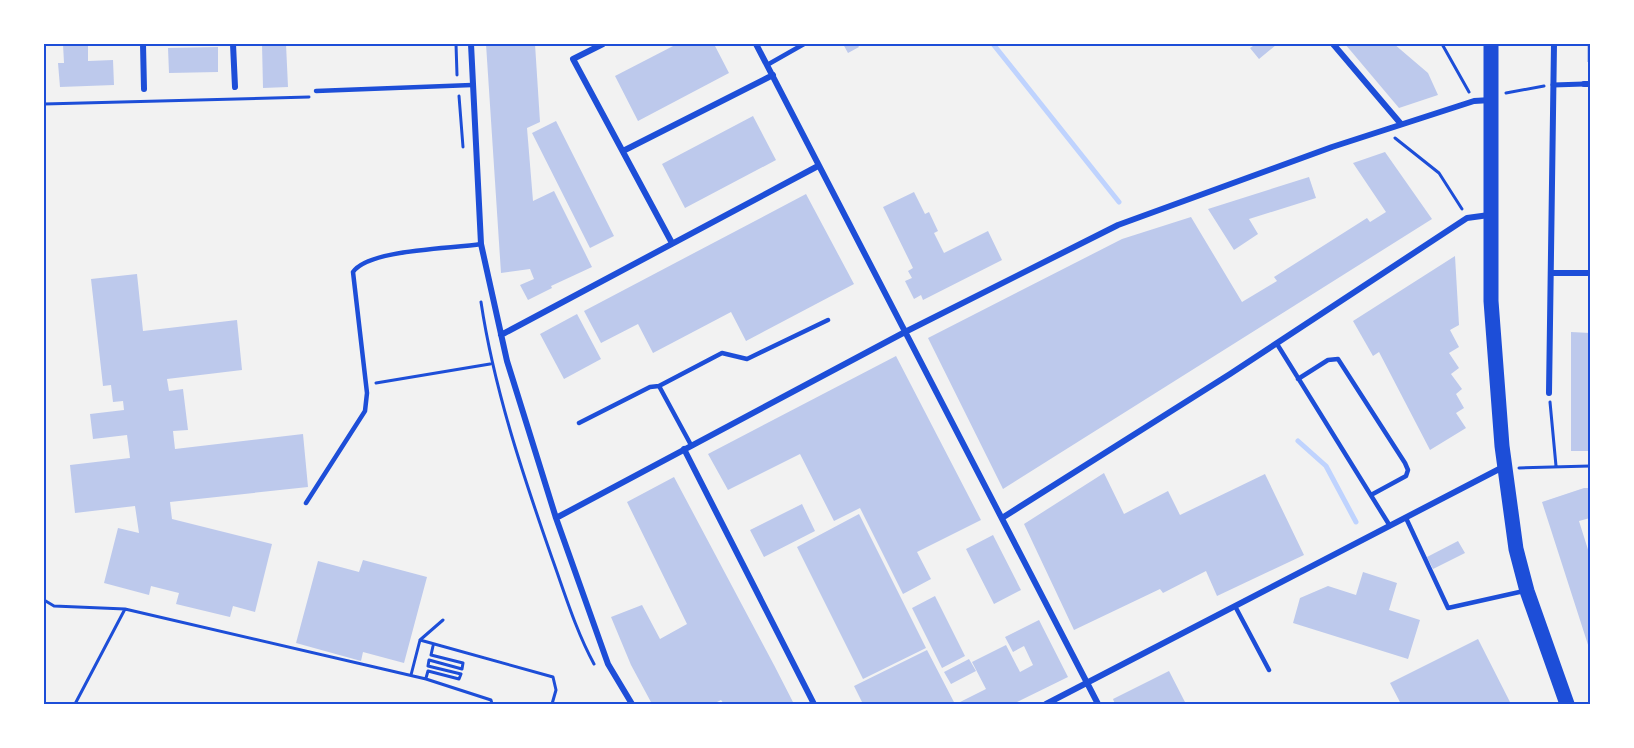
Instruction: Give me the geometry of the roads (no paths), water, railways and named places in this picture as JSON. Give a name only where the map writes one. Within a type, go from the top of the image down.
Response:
[{"type":"main road","points":[[1491,44],[1493,336],[1505,466],[1516,549],[1527,591],[1567,705]]},
{"type":"street","points":[[143,44],[144,89]]},
{"type":"street","points":[[233,44],[235,87]]},
{"type":"street","points":[[471,44],[481,244],[507,361],[556,518],[608,664],[632,705]]},
{"type":"street","points":[[603,44],[573,59],[672,243]]},
{"type":"street","points":[[756,44],[1098,705]]},
{"type":"street","points":[[1333,44],[1401,124]]},
{"type":"street","points":[[1549,393],[1554,44]]},
{"type":"street","points":[[623,152],[773,75]]},
{"type":"street","points":[[1553,85],[1587,84]]},
{"type":"street","points":[[556,518],[904,332],[1118,225],[1383,130],[1474,101],[1491,100]]},
{"type":"street","points":[[501,335],[819,165]]},
{"type":"street","points":[[1002,518],[1276,344],[1467,218],[1491,214]]},
{"type":"street","points":[[1551,273],[1590,273]]},
{"type":"street","points":[[684,449],[814,705]]},
{"type":"street","points":[[1046,705],[1505,466]]},
{"type":"lane","points":[[767,65],[804,44]]},
{"type":"lane","points":[[316,91],[472,85]]},
{"type":"lane","points":[[306,503],[365,411],[366,385],[352,284],[353,272],[358,265],[389,255],[481,244]]},
{"type":"lane","points":[[579,423],[650,387],[659,386],[722,353],[747,359],[828,320]]},
{"type":"lane","points":[[1276,344],[1390,526]]},
{"type":"lane","points":[[1298,379],[1328,360],[1338,359],[1405,464],[1408,470],[1406,476],[1371,495]]},
{"type":"lane","points":[[659,386],[691,445]]},
{"type":"lane","points":[[1406,518],[1448,608],[1527,591]]},
{"type":"lane","points":[[1236,608],[1269,670]]},
{"type":"waterway","points":[[993,44],[1119,202]]},
{"type":"waterway","points":[[1298,441],[1326,466],[1356,522]]}]
